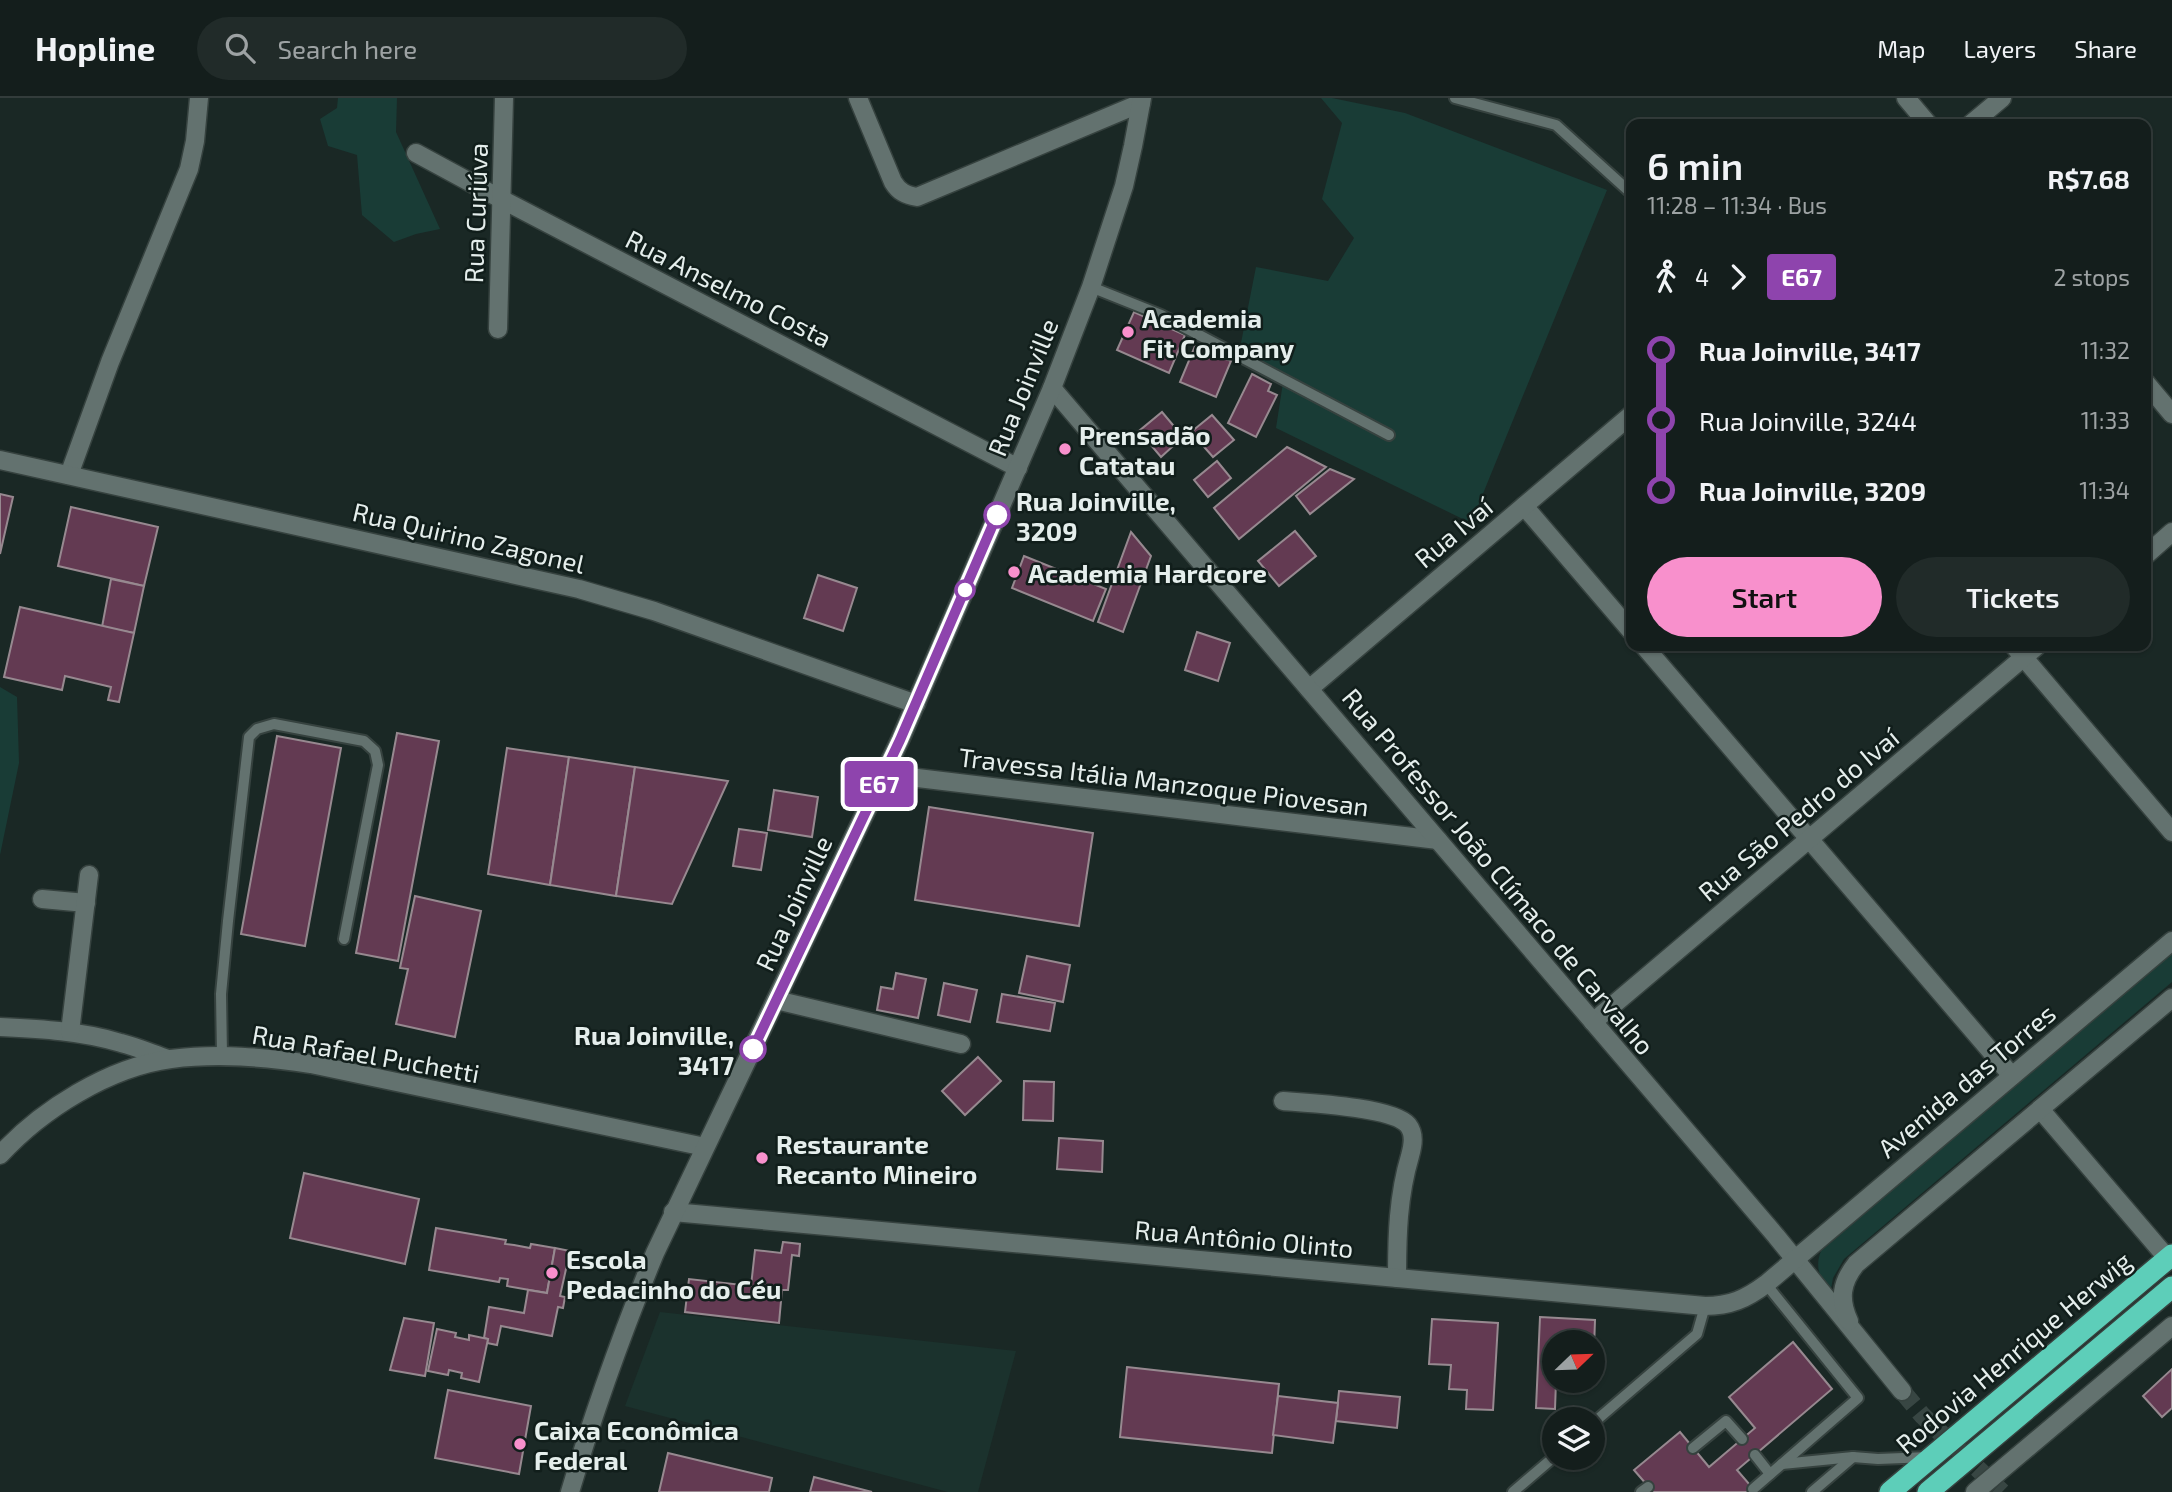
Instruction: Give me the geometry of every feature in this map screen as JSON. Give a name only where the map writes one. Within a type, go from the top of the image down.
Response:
[{"type":"highway","name":"Rodovia Henrique Herwig","points":[[1890,1492],[2170,1257]]},
{"type":"highway","name":"Rodovia Henrique Herwig","points":[[1928,1492],[2172,1287]]},
{"type":"street","points":[[69,475],[110,362],[189,169],[199,98]]},
{"type":"street","name":"Rua Curiúva","points":[[498,329],[504,98]]},
{"type":"street","points":[[858,98],[893,182],[898,190],[917,198],[1141,101]]},
{"type":"street","points":[[1906,98],[1924,119]]},
{"type":"street","points":[[1977,119],[2002,98]]},
{"type":"street","name":"Rua Joinville","points":[[570,1492],[630,1314],[673,1212],[884,774],[1052,388],[1091,286],[1124,186],[1141,101]]},
{"type":"street","name":"Rua Anselmo Costa","points":[[416,153],[1018,468]]},
{"type":"street","name":"Rua Professor João Clímaco de Carvalho","points":[[1052,388],[1795,1260],[1902,1391]]},
{"type":"street","points":[[2151,389],[2172,414]]},
{"type":"street","name":"Rua Ivaí","points":[[1309,689],[1626,419]]},
{"type":"street","name":"Rua Quirino Zagonel","points":[[0,460],[579,589],[654,611],[916,704]]},
{"type":"street","points":[[1524,506],[1626,625]]},
{"type":"street","points":[[2151,551],[2172,532]]},
{"type":"street","points":[[1648,651],[2012,1076]]},
{"type":"street","name":"Rua São Pedro do Ivaí","points":[[1593,1022],[1809,839],[2024,651]]},
{"type":"street","points":[[2026,651],[2172,832]]},
{"type":"street","name":"Travessa Itália Manzoque Piovesan","points":[[884,774],[1438,840]]},
{"type":"street","points":[[70,1032],[89,875]]},
{"type":"street","points":[[42,899],[86,903]]},
{"type":"street","name":"Avenida das Torres","points":[[1795,1260],[2172,941]]},
{"type":"street","points":[[1855,1334],[1843,1302],[1842,1287],[1856,1264],[2172,998]]},
{"type":"street","points":[[776,1000],[961,1044]]},
{"type":"street","points":[[0,1027],[70,1032],[122,1043],[168,1059]]},
{"type":"street","name":"Rua Rafael Puchetti","points":[[0,1155],[42,1117],[71,1097],[103,1081],[168,1059],[222,1055],[310,1064],[705,1147]]},
{"type":"street","points":[[1283,1101],[1382,1113],[1400,1118],[1409,1126],[1413,1135],[1413,1147],[1403,1179],[1399,1205],[1397,1278]]},
{"type":"street","points":[[2040,1109],[2170,1257]]},
{"type":"street","name":"Rua Antônio Olinto","points":[[673,1212],[1706,1306],[1738,1302],[1766,1284],[1795,1260]]},
{"type":"street","points":[[1975,1492],[2172,1326]]},
{"type":"lane","points":[[1455,98],[1556,125],[1626,188]]},
{"type":"lane","points":[[1091,286],[1161,315],[1390,435]]},
{"type":"lane","points":[[222,1055],[221,994],[228,921],[249,737],[257,729],[274,724],[364,741],[374,751],[378,765],[344,939]]},
{"type":"lane","points":[[1753,1489],[1858,1398],[1766,1284]]},
{"type":"lane","points":[[1605,1413],[1698,1334],[1706,1306]]},
{"type":"lane","points":[[1693,1448],[1726,1421],[1742,1439]]},
{"type":"lane","points":[[1755,1455],[1770,1474]]},
{"type":"lane","points":[[1782,1464],[1853,1457],[1878,1460],[1933,1457]]},
{"type":"lane","points":[[1812,1492],[1853,1457]]},
{"type":"lane","points":[[1513,1492],[1542,1467]]},
{"type":"shaded area","points":[[338,98],[397,98],[396,132],[440,229],[394,242],[362,215],[357,155],[328,146],[320,119],[337,108]]},
{"type":"shaded area","points":[[1321,98],[1405,113],[1607,190],[1471,523],[1276,428],[1284,376],[1239,353],[1256,267],[1328,281],[1354,238],[1322,199],[1342,123]]},
{"type":"shaded area","points":[[0,687],[17,697],[19,763],[0,855]]},
{"type":"shaded area","points":[[2172,951],[2172,982],[1844,1259],[1833,1278],[1830,1294],[1818,1268],[1821,1251]]},
{"type":"shaded area","points":[[660,1312],[1016,1351],[978,1492],[948,1492],[625,1406]]},
{"type":"building","points":[[1134,312],[1185,335],[1169,373],[1117,350]]},
{"type":"building","points":[[1195,346],[1231,361],[1216,397],[1180,382]]},
{"type":"building","points":[[1252,374],[1271,384],[1268,391],[1277,395],[1256,437],[1228,423]]},
{"type":"building","points":[[1162,412],[1183,437],[1161,457],[1139,431]]},
{"type":"building","points":[[1212,415],[1234,440],[1213,457],[1191,432]]},
{"type":"building","points":[[1287,447],[1326,467],[1239,539],[1214,508]]},
{"type":"building","points":[[1217,461],[1231,478],[1208,497],[1194,480]]},
{"type":"building","points":[[1330,469],[1354,479],[1310,514],[1296,496]]},
{"type":"building","points":[[0,494],[13,497],[0,554]]},
{"type":"building","points":[[71,507],[158,527],[144,586],[58,566]]},
{"type":"building","points":[[1295,531],[1316,556],[1279,586],[1258,561]]},
{"type":"building","points":[[1131,532],[1151,556],[1123,632],[1098,622]]},
{"type":"building","points":[[1024,556],[1106,589],[1093,621],[1012,588]]},
{"type":"building","points":[[818,575],[857,588],[843,631],[804,618]]},
{"type":"building","points":[[111,579],[144,586],[134,633],[102,627]]},
{"type":"building","points":[[20,607],[134,633],[119,702],[108,700],[111,687],[65,676],[62,690],[4,677]]},
{"type":"building","points":[[1197,632],[1230,643],[1218,681],[1185,670]]},
{"type":"building","points":[[397,733],[439,741],[398,961],[356,953]]},
{"type":"building","points":[[277,736],[341,748],[305,946],[241,934]]},
{"type":"building","points":[[507,748],[569,757],[550,885],[488,874]]},
{"type":"building","points":[[569,757],[635,767],[616,896],[550,885]]},
{"type":"building","points":[[635,767],[728,781],[672,904],[616,896]]},
{"type":"building","points":[[774,790],[818,797],[812,837],[768,830]]},
{"type":"building","points":[[929,807],[1093,833],[1079,926],[915,900]]},
{"type":"building","points":[[739,829],[767,833],[761,870],[733,866]]},
{"type":"building","points":[[415,896],[481,911],[455,1037],[396,1024],[408,969],[400,968]]},
{"type":"building","points":[[1027,956],[1070,965],[1063,1002],[1019,993]]},
{"type":"building","points":[[896,973],[926,979],[918,1018],[877,1010],[881,987],[893,989]]},
{"type":"building","points":[[944,983],[977,990],[970,1022],[938,1015]]},
{"type":"building","points":[[1002,994],[1055,1003],[1050,1031],[997,1022]]},
{"type":"building","points":[[978,1057],[1001,1081],[965,1115],[942,1091]]},
{"type":"building","points":[[1024,1081],[1054,1082],[1053,1121],[1023,1120]]},
{"type":"building","points":[[1059,1138],[1103,1141],[1102,1172],[1057,1169]]},
{"type":"building","points":[[304,1173],[419,1199],[405,1264],[290,1238]]},
{"type":"building","points":[[436,1228],[506,1240],[505,1244],[555,1248],[547,1293],[507,1286],[508,1279],[500,1278],[499,1282],[429,1270]]},
{"type":"building","points":[[783,1242],[800,1244],[799,1256],[792,1255],[788,1290],[782,1290],[779,1323],[685,1312],[689,1279],[751,1286],[755,1250],[781,1253]]},
{"type":"building","points":[[555,1248],[570,1251],[560,1296],[565,1297],[563,1308],[558,1307],[552,1336],[501,1326],[497,1345],[487,1343],[488,1339],[484,1338],[489,1307],[524,1313],[528,1290],[547,1293]]},
{"type":"building","points":[[1540,1317],[1595,1320],[1595,1330],[1542,1330],[1542,1393],[1556,1393],[1555,1407],[1536,1408]]},
{"type":"building","points":[[404,1318],[434,1323],[425,1376],[390,1370]]},
{"type":"building","points":[[1432,1319],[1498,1323],[1493,1410],[1466,1409],[1467,1390],[1449,1389],[1451,1365],[1429,1364]]},
{"type":"building","points":[[437,1329],[456,1333],[455,1337],[469,1340],[469,1335],[488,1339],[479,1382],[461,1378],[462,1373],[449,1370],[448,1375],[428,1371]]},
{"type":"building","points":[[1793,1342],[1832,1389],[1737,1470],[1756,1492],[1653,1492],[1634,1470],[1680,1432],[1709,1467],[1755,1428],[1729,1397]]},
{"type":"building","points":[[1127,1367],[1279,1384],[1272,1453],[1120,1437]]},
{"type":"building","points":[[2172,1369],[2172,1408],[2162,1417],[2143,1396]]},
{"type":"building","points":[[448,1390],[531,1406],[519,1474],[435,1458]]},
{"type":"building","points":[[1339,1391],[1400,1397],[1397,1428],[1336,1421]]},
{"type":"building","points":[[1278,1396],[1338,1403],[1333,1443],[1273,1435]]},
{"type":"building","points":[[668,1453],[772,1478],[769,1492],[659,1492]]},
{"type":"building","points":[[814,1477],[872,1492],[810,1492]]},
{"type":"tunnel","points":[[1902,1391],[1922,1415],[2002,1492]]},
{"type":"bus line","name":"E67","points":[[753,1049],[900,740],[997,515]]},
{"type":"place","name":"Academia Fit Company","points":[[1128,332]]},
{"type":"place","name":"Prensadão Catatau","points":[[1065,449]]},
{"type":"place","name":"Rua Joinville, 3209","points":[[997,515]]},
{"type":"place","name":"Academia Hardcore","points":[[1014,572]]},
{"type":"place","name":"Rua Joinville, 3417","points":[[753,1049]]},
{"type":"place","name":"Restaurante Recanto Mineiro","points":[[762,1158]]},
{"type":"place","name":"Escola Pedacinho do Céu","points":[[552,1273]]},
{"type":"place","name":"Caixa Econômica Federal","points":[[520,1444]]}]
